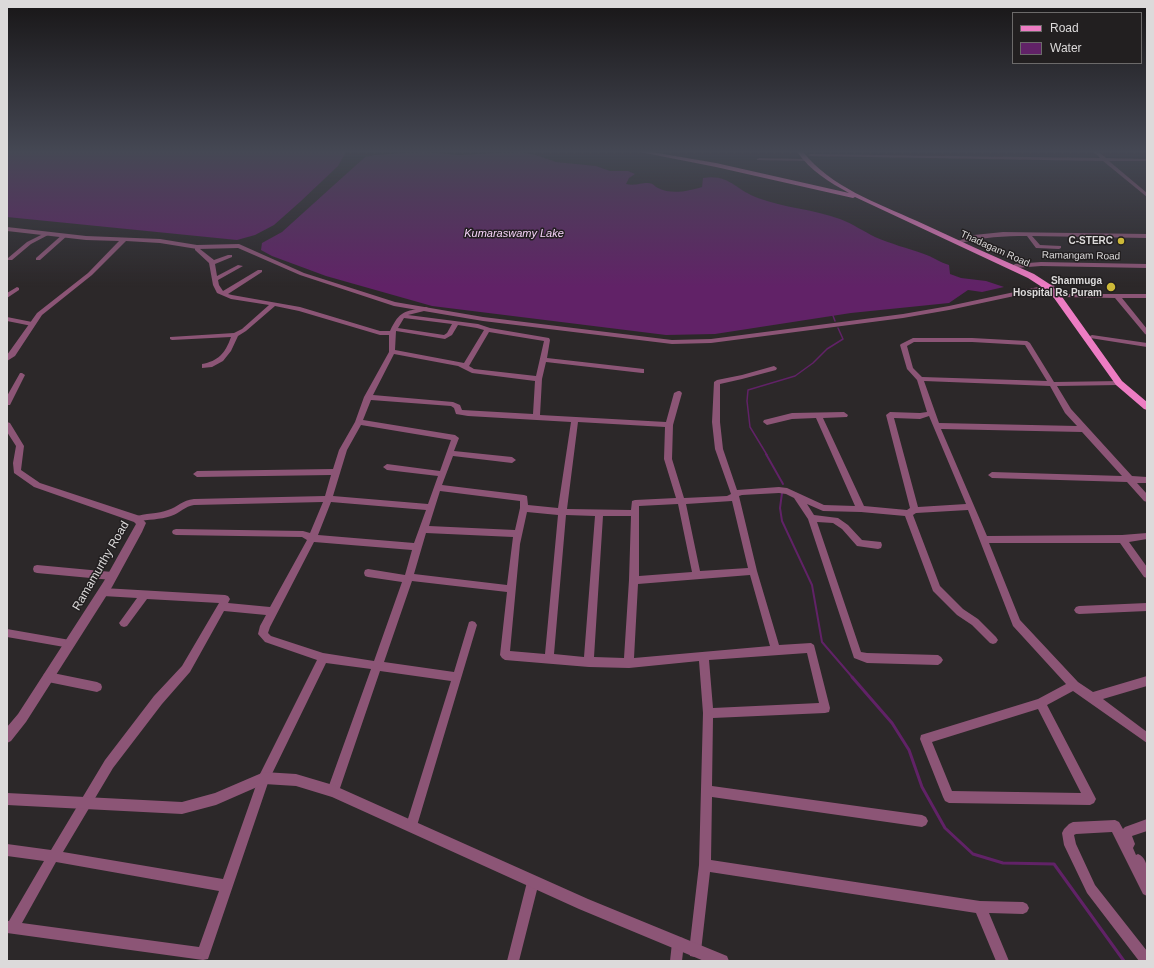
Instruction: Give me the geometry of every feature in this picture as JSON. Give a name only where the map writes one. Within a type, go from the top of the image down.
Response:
[{"type":"main road","name":"Thadagam Road","points":[[864,197],[1030,276],[1063,296],[1125,381],[1147,401]]},
{"type":"main road","name":"Thadagam Road","points":[[865,197],[1038,276],[1051,288],[1119,383],[1147,407]]},
{"type":"street","points":[[7,229],[47,234],[155,241],[197,247],[239,246],[302,274],[394,304],[491,320],[672,342],[711,341],[903,316],[1051,288]]},
{"type":"street","points":[[10,259],[29,243],[47,234]]},
{"type":"street","points":[[1028,234],[1038,247],[1059,247]]},
{"type":"street","points":[[961,242],[988,235],[1028,234],[1147,236]]},
{"type":"street","points":[[38,259],[64,235]]},
{"type":"street","points":[[7,359],[24,339],[39,314],[90,274],[124,240]]},
{"type":"street","points":[[197,247],[197,249],[212,263],[219,292],[231,297],[300,309],[380,333],[393,331],[445,338],[450,334],[455,325]]},
{"type":"street","points":[[212,263],[230,256]]},
{"type":"street","name":"Ramangam Road","points":[[1015,266],[1041,264],[1147,266]]},
{"type":"street","points":[[215,279],[240,266]]},
{"type":"street","points":[[223,294],[260,271]]},
{"type":"street","points":[[7,296],[17,289]]},
{"type":"street","points":[[1063,296],[1147,296]]},
{"type":"street","points":[[1118,296],[1147,333]]},
{"type":"street","points":[[172,338],[235,335],[244,330],[274,304]]},
{"type":"street","points":[[426,309],[406,313],[399,319],[393,331],[392,352],[368,397],[359,422],[344,450],[328,499],[312,538],[265,626],[263,634],[268,639],[323,658],[457,677]]},
{"type":"street","points":[[402,316],[444,321],[455,325],[478,326],[488,330],[547,339],[539,379],[536,417]]},
{"type":"street","points":[[7,319],[32,324]]},
{"type":"street","points":[[465,367],[488,330]]},
{"type":"street","points":[[204,366],[210,366],[221,360],[232,345],[235,335]]},
{"type":"street","points":[[1092,337],[1147,345]]},
{"type":"street","points":[[1147,499],[1068,411],[1027,343],[972,340],[913,340],[903,344],[910,369],[920,380],[931,413],[971,507],[1016,623],[1074,685],[1147,738]]},
{"type":"street","points":[[392,352],[460,364],[472,370],[539,379]]},
{"type":"street","points":[[543,360],[642,371]]},
{"type":"street","points":[[774,368],[717,382],[716,422],[719,449],[735,495],[752,572],[776,650]]},
{"type":"street","points":[[7,403],[22,375]]},
{"type":"street","points":[[920,380],[1052,384],[1119,383]]},
{"type":"street","points":[[678,393],[669,425],[668,459],[681,501],[697,576]]},
{"type":"street","points":[[368,397],[453,404],[457,407],[459,412],[468,414],[669,425]]},
{"type":"street","points":[[931,413],[920,416],[890,415],[912,511],[936,588],[960,612],[975,622],[993,640]]},
{"type":"street","points":[[818,415],[861,509]]},
{"type":"street","points":[[767,422],[792,416],[844,415]]},
{"type":"street","points":[[549,659],[562,512],[575,420]]},
{"type":"street","points":[[333,791],[408,578],[423,529],[455,438],[359,422]]},
{"type":"street","name":"Ramamurthy Road","points":[[7,425],[20,446],[17,471],[37,485],[137,519],[141,523],[140,529],[103,592],[22,718],[7,737]]},
{"type":"street","points":[[937,426],[1083,429]]},
{"type":"street","points":[[450,453],[512,460]]},
{"type":"street","points":[[387,467],[443,474]]},
{"type":"street","points":[[197,474],[337,472]]},
{"type":"street","points":[[992,476],[1147,480]]},
{"type":"street","points":[[438,488],[524,498],[524,508],[518,534],[511,589],[505,655],[589,662],[629,662],[811,648],[825,708],[708,713]]},
{"type":"street","points":[[629,662],[634,580],[635,503],[729,499],[740,492],[779,490],[787,491],[822,508],[912,511],[971,507]]},
{"type":"street","points":[[798,497],[812,518],[857,655],[867,658],[938,660]]},
{"type":"street","points":[[137,519],[146,515],[162,516],[174,511],[185,503],[328,499],[431,507]]},
{"type":"street","points":[[524,508],[562,512],[635,514]]},
{"type":"street","points":[[589,662],[599,514]]},
{"type":"street","points":[[812,518],[835,520],[845,527],[860,543],[878,545]]},
{"type":"street","points":[[423,529],[518,534]]},
{"type":"street","points":[[176,532],[304,534],[312,538],[417,547]]},
{"type":"street","points":[[984,540],[1122,539],[1147,536]]},
{"type":"street","points":[[1122,539],[1147,574]]},
{"type":"street","points":[[37,569],[112,576]]},
{"type":"street","points":[[634,580],[752,572]]},
{"type":"street","points":[[368,573],[511,589]]},
{"type":"street","points":[[103,592],[225,600],[186,669],[158,700],[109,764],[54,856],[9,927],[203,954],[264,778],[323,658]]},
{"type":"street","points":[[124,623],[145,594]]},
{"type":"street","points":[[222,607],[273,611]]},
{"type":"street","points":[[1080,610],[1147,607]]},
{"type":"street","points":[[412,826],[472,625]]},
{"type":"street","points":[[7,633],[70,644]]},
{"type":"street","points":[[695,951],[705,865],[708,713],[704,656]]},
{"type":"street","points":[[48,676],[97,687]]},
{"type":"street","points":[[1091,698],[1147,681]]},
{"type":"street","points":[[1040,703],[1090,800],[949,797],[925,739],[1040,703],[1074,685]]},
{"type":"street","points":[[7,799],[182,808],[216,798],[264,778],[296,780],[333,791],[533,882],[722,961]]},
{"type":"street","points":[[706,791],[922,821]]},
{"type":"street","points":[[1147,825],[1128,830],[1126,835],[1130,846],[1147,876]]},
{"type":"street","points":[[1147,890],[1115,826],[1072,828],[1068,833],[1070,845],[1091,889],[1147,961]]},
{"type":"street","points":[[7,850],[54,856],[226,886]]},
{"type":"street","points":[[705,865],[980,907],[1023,908]]},
{"type":"street","points":[[513,961],[533,882]]},
{"type":"street","points":[[980,907],[1003,961]]},
{"type":"street","points":[[676,961],[678,943]]},
{"type":"water","points":[[7,197],[305,197],[274,225],[255,235],[237,240],[7,217]]},
{"type":"water","name":"Kumaraswamy Lake","points":[[321,197],[756,197],[840,219],[875,237],[927,255],[949,265],[950,274],[961,278],[986,281],[1004,287],[982,292],[968,290],[949,303],[851,313],[715,334],[666,335],[432,306],[326,276],[272,256],[261,250],[262,243],[282,232]]},
{"type":"waterway","points":[[832,313],[835,321]]},
{"type":"waterway","points":[[767,455],[750,427],[747,401],[748,390],[795,376],[813,363],[827,349],[843,339],[838,328]]},
{"type":"waterway","points":[[766,454],[783,484]]},
{"type":"waterway","points":[[782,493],[780,508],[782,521],[812,585],[822,642],[853,678]]},
{"type":"waterway","points":[[852,677],[892,723],[909,750],[922,787],[945,828],[973,854],[1003,863],[1054,864],[1124,961]]},
{"type":"place","name":"C-STERC","points":[[1121,241]]},
{"type":"place","name":"Shanmuga Hospital Rs Puram","points":[[1111,287]]}]
